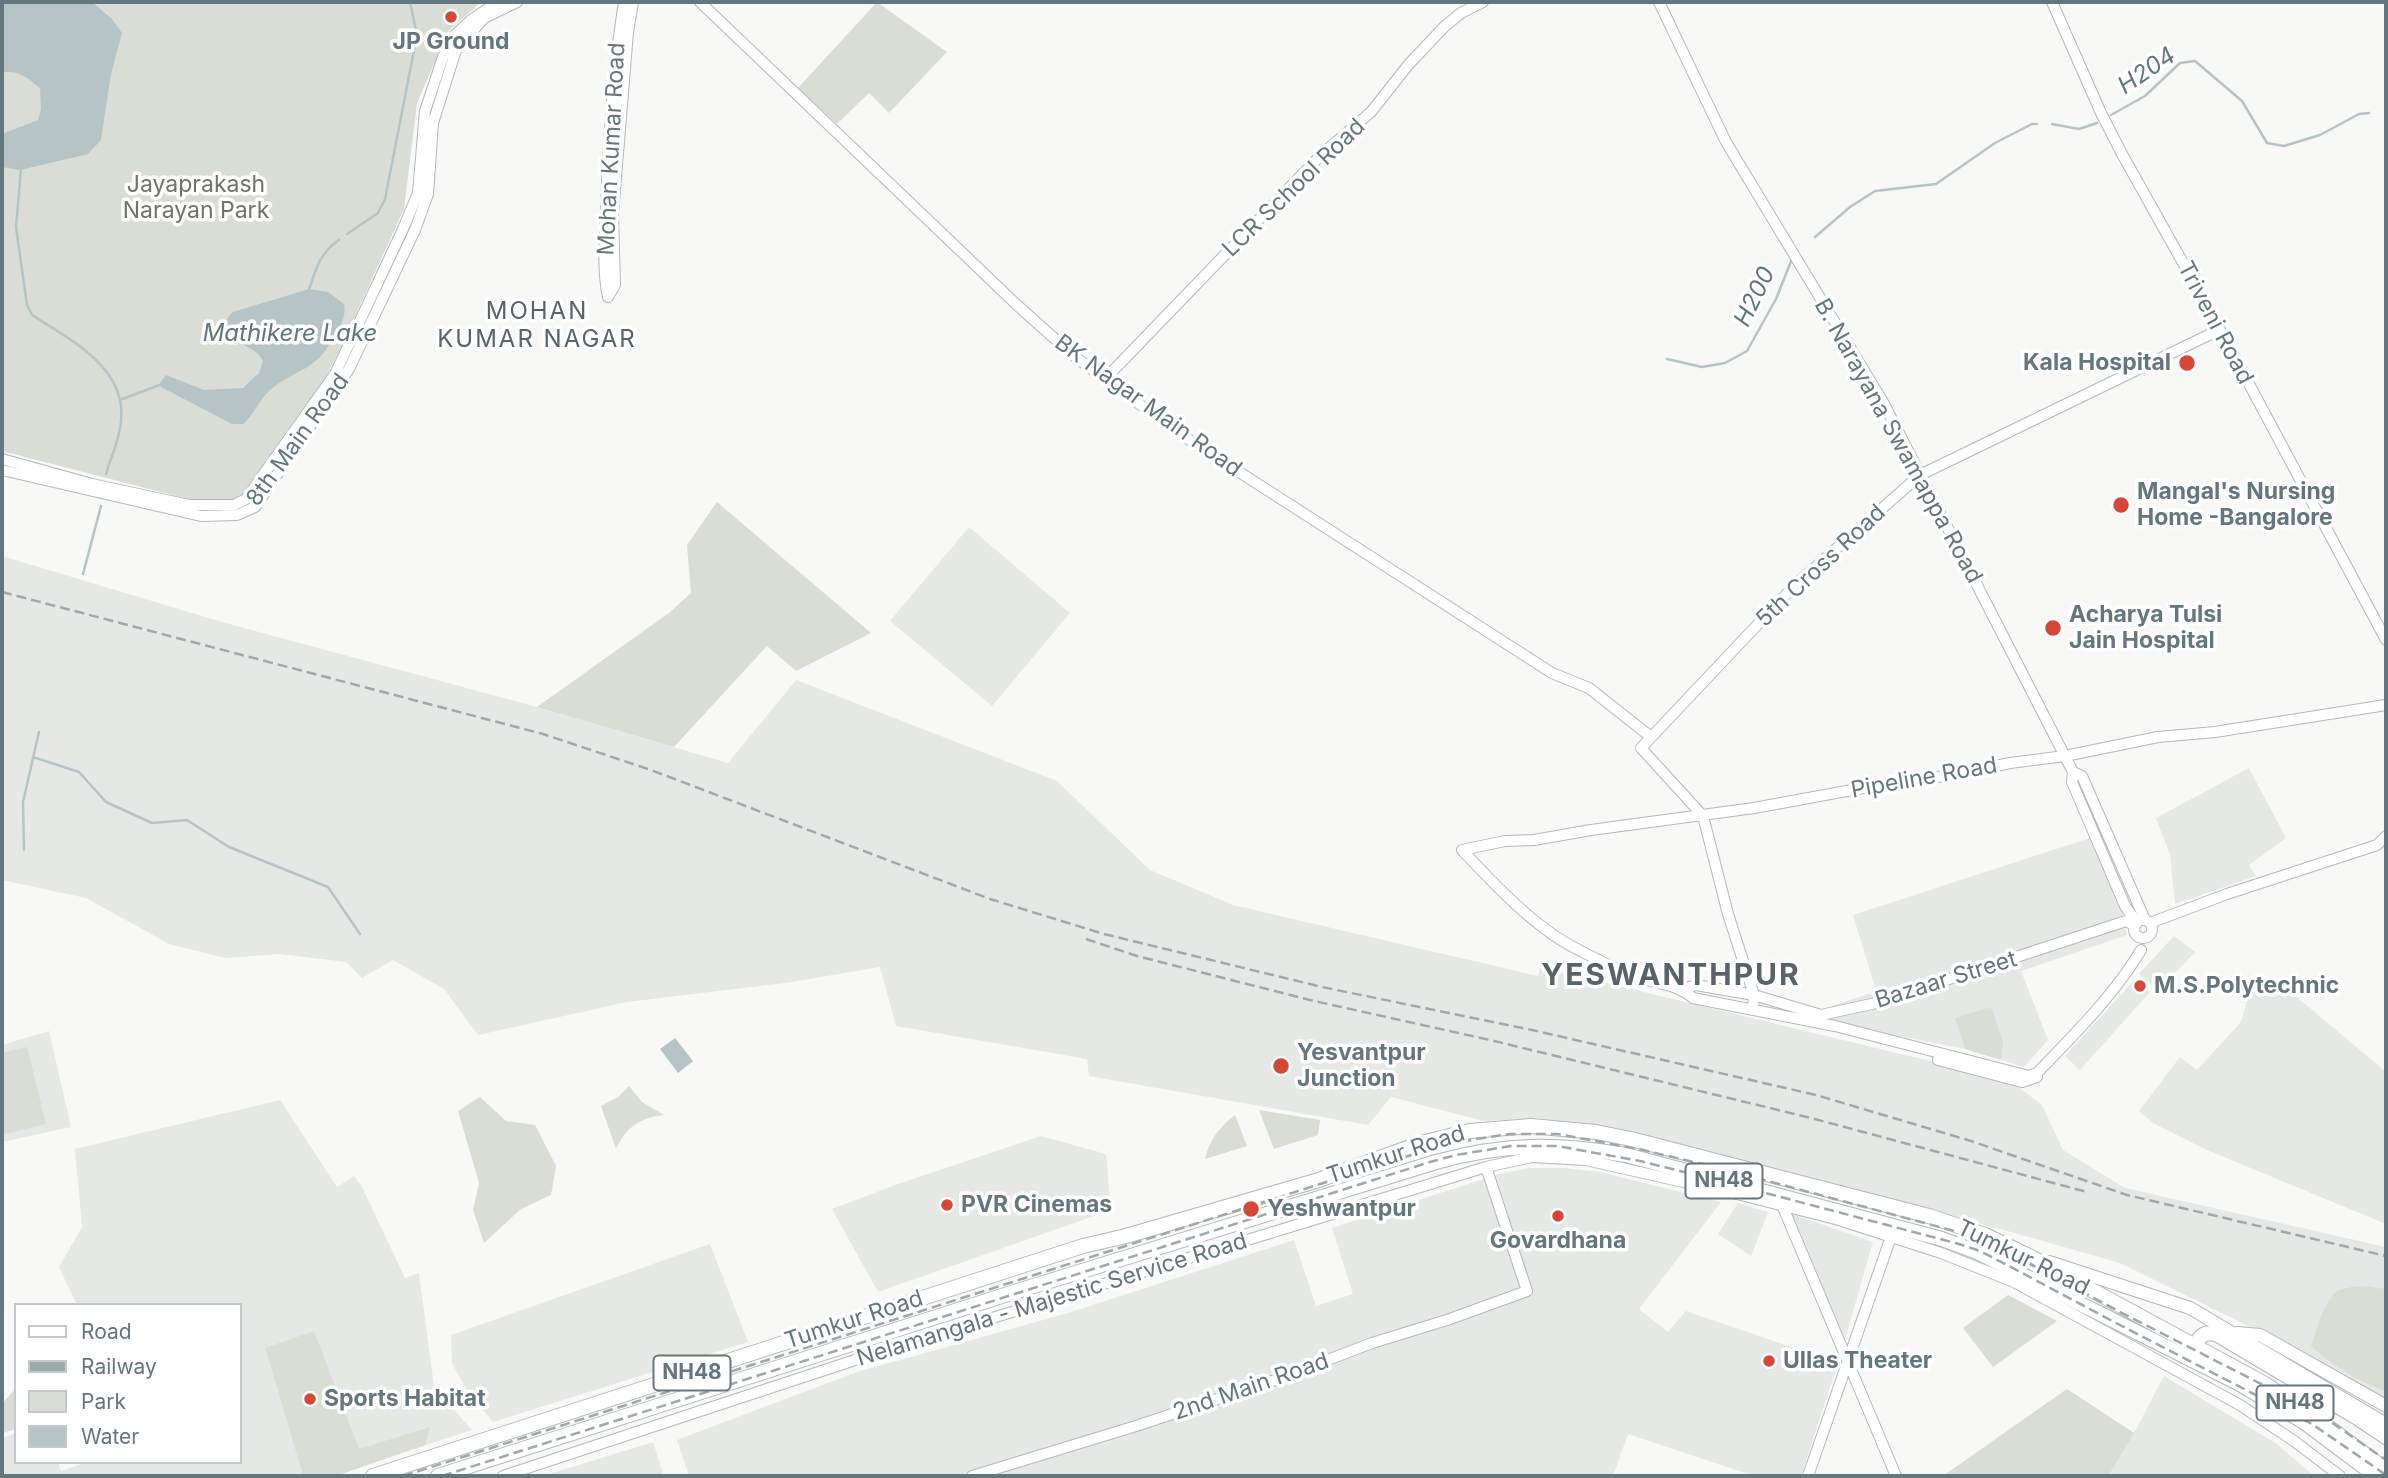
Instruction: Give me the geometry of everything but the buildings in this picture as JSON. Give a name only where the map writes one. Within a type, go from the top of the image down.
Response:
[{"type":"highway","name":"Tumkur Road","points":[[377,1476],[1083,1246],[1319,1180],[1421,1143],[1470,1131],[1531,1126],[1596,1132],[1631,1139],[1929,1216],[1985,1235],[2029,1256],[2265,1384],[2386,1470]]},
{"type":"highway","name":"Tumkur Road","points":[[438,1476],[989,1300],[1436,1162],[1498,1149],[1534,1152],[1587,1148],[1626,1156],[1893,1231],[1942,1239],[2266,1399],[2304,1422],[2376,1476]]},
{"type":"highway","points":[[2196,1346],[2203,1335],[2210,1332],[2218,1335],[2386,1437]]},
{"type":"main road","points":[[2029,1256],[2190,1308],[2386,1424]]},
{"type":"main road","points":[[2233,1332],[2260,1335],[2386,1406]]},
{"type":"street","points":[[396,258],[418,194],[425,111],[443,57],[455,36],[471,20],[498,2]]},
{"type":"street","name":"8th Main Road","points":[[2,471],[201,516],[237,515],[255,507],[266,483],[349,369],[396,258],[428,194],[433,123],[456,50],[484,18],[517,2]]},
{"type":"street","name":"Mohan Kumar Road","points":[[624,2],[616,48],[607,175],[605,271],[608,297],[615,285],[613,214],[628,32],[633,2]]},
{"type":"street","name":"BK Nagar Main Road","points":[[700,2],[1017,305],[1074,356],[1180,434],[1539,666],[1589,688],[1651,737]]},
{"type":"street","name":"LCR School Road","points":[[1106,378],[1322,154],[1371,112],[1409,64],[1445,26],[1461,13],[1483,2]]},
{"type":"street","name":"B. Narayana Swamappa Road","points":[[1659,2],[1726,142],[1883,402],[2065,756],[2073,772],[2072,782],[2125,906],[2139,923],[2135,934],[2142,944]]},
{"type":"street","name":"Triveni Road","points":[[2052,2],[2101,113],[2386,640]]},
{"type":"street","name":"5th Cross Road","points":[[1703,816],[1641,748],[1795,585],[1920,475],[2220,330]]},
{"type":"street","points":[[2,459],[92,484],[189,505],[234,505],[266,483]]},
{"type":"street","name":"Pipeline Road","points":[[1683,989],[1634,977],[1572,947],[1525,912],[1462,850],[1505,841],[1534,840],[1703,816],[1951,775],[2010,762],[2065,756],[2158,737],[2215,732],[2386,705]]},
{"type":"street","points":[[1703,816],[1728,914],[1754,995],[1753,1008]]},
{"type":"street","points":[[1683,989],[1693,998],[1753,1008],[1815,1023],[1836,1020],[1907,1000],[2120,928],[2381,845],[2386,836]]},
{"type":"street","name":"Bazaar Street","points":[[1683,989],[1696,985],[1754,995],[1836,1020],[1876,1003],[2139,923]]},
{"type":"street","points":[[1836,1020],[2031,1070],[2142,944]]},
{"type":"street","points":[[1836,1020],[2030,1077],[2037,1073],[2131,967],[2142,944]]},
{"type":"street","name":"Nelamangala - Majestic Service Road","points":[[503,1476],[864,1357],[1534,1152],[1586,1160],[1893,1231]]},
{"type":"street","name":"2nd Main Road","points":[[972,1476],[1124,1430],[1265,1383],[1372,1343],[1527,1291],[1486,1167]]},
{"type":"street","points":[[1782,1205],[1896,1476]]},
{"type":"street","points":[[1808,1476],[1893,1231]]},
{"type":"street","points":[[2032,1285],[2240,1405],[2340,1476]]},
{"type":"shaded area","points":[[969,527],[1070,613],[992,706],[890,621]]},
{"type":"shaded area","points":[[2,556],[222,622],[537,707],[728,763],[796,680],[1057,781],[1150,870],[1233,905],[1538,976],[1540,967],[2009,1080],[2042,1105],[2063,1150],[2125,1188],[2386,1247],[2386,1402],[2299,1351],[2120,1263],[1894,1200],[1610,1129],[1537,1118],[1484,1121],[1391,1097],[1368,1125],[1089,1076],[1087,1059],[896,1026],[880,967],[785,983],[627,1002],[478,1035],[444,989],[393,960],[362,978],[346,962],[280,954],[226,958],[169,944],[86,898],[2,880]]},
{"type":"shaded area","points":[[2249,768],[2286,838],[2249,865],[2256,876],[2175,904],[2170,855],[2156,818]]},
{"type":"shaded area","points":[[2096,836],[2123,914],[2127,935],[2021,971],[2048,1040],[2024,1067],[1965,1049],[1833,1023],[1829,1007],[1868,994],[1877,994],[1853,915]]},
{"type":"shaded area","points":[[2174,936],[2195,952],[2158,991],[2139,974]]},
{"type":"shaded area","points":[[2135,979],[2150,992],[2080,1070],[2065,1056]]},
{"type":"shaded area","points":[[2250,990],[2285,996],[2291,992],[2386,1072],[2386,1224],[2207,1150],[2153,1123],[2139,1111],[2180,1057],[2197,1070],[2241,1022]]},
{"type":"shaded area","points":[[49,1031],[71,1127],[2,1142],[2,1045]]},
{"type":"shaded area","points":[[280,1100],[337,1187],[354,1176],[361,1185],[405,1278],[419,1273],[434,1387],[472,1430],[364,1465],[265,1348],[303,1476],[2,1476],[2,1438],[14,1434],[14,1464],[59,1464],[61,1471],[82,1464],[242,1464],[242,1303],[76,1303],[59,1267],[82,1227],[75,1149]]},
{"type":"shaded area","points":[[1041,1136],[1106,1154],[1111,1210],[878,1292],[832,1209]]},
{"type":"shaded area","points":[[1528,1168],[1600,1172],[1721,1202],[1639,1309],[1668,1332],[1686,1311],[1838,1363],[1801,1476],[1754,1476],[1628,1434],[1613,1476],[689,1476],[677,1440],[857,1372],[1068,1313],[1294,1240],[1316,1306],[1353,1294],[1332,1228],[1499,1174]]},
{"type":"shaded area","points":[[1738,1203],[1768,1212],[1751,1256],[1718,1234]]},
{"type":"shaded area","points":[[1789,1213],[1873,1242],[1845,1339]]},
{"type":"shaded area","points":[[710,1244],[748,1342],[493,1422],[467,1390],[452,1364],[451,1335]]},
{"type":"shaded area","points":[[2164,1376],[2277,1444],[2314,1476],[1943,1476],[2067,1389],[2134,1433]]},
{"type":"shaded area","points":[[653,1442],[664,1476],[543,1476],[650,1443]]},
{"type":"green space","name":"Jayaprakash Narayan Park","points":[[2,2],[481,2],[449,30],[417,103],[404,209],[339,351],[319,391],[256,484],[236,499],[192,500],[2,451]]},
{"type":"green space","points":[[877,2],[947,52],[889,113],[869,93],[837,124],[798,88]]},
{"type":"green space","points":[[717,502],[871,633],[796,671],[767,646],[674,747],[537,707],[669,613],[691,593],[687,545]]},
{"type":"green space","points":[[1991,1007],[2003,1042],[2001,1060],[1965,1049],[1955,1018]]},
{"type":"green space","points":[[27,1047],[46,1124],[2,1135],[2,1053]]},
{"type":"green space","points":[[629,1086],[642,1102],[664,1115],[648,1118],[635,1125],[624,1135],[616,1149],[601,1106],[618,1097]]},
{"type":"green space","points":[[480,1097],[506,1121],[535,1125],[556,1166],[551,1195],[521,1209],[484,1243],[473,1210],[479,1183],[458,1111]]},
{"type":"green space","points":[[1259,1110],[1320,1120],[1318,1135],[1274,1149]]},
{"type":"green space","points":[[1235,1115],[1247,1146],[1205,1159],[1216,1135]]},
{"type":"green space","points":[[2363,1286],[2386,1289],[2386,1391],[2347,1373],[2311,1346],[2320,1318],[2335,1293]]},
{"type":"green space","points":[[2008,1295],[2057,1321],[1993,1367],[1963,1328]]},
{"type":"green space","name":"Sports Habitat","points":[[314,1331],[359,1449],[430,1427],[425,1445],[336,1476],[303,1476],[265,1348]]},
{"type":"green space","points":[[2067,1389],[2134,1433],[2108,1476],[1943,1476]]},
{"type":"green space","points":[[14,1390],[14,1430],[2,1433],[2,1404]]},
{"type":"water","points":[[2,2],[92,2],[112,19],[122,33],[111,74],[101,140],[88,154],[20,170],[2,167],[2,134],[38,120],[41,109],[40,88],[17,73],[2,73]]},
{"type":"water","name":"Mathikere Lake","points":[[309,289],[328,292],[344,304],[341,323],[320,356],[270,390],[243,424],[232,424],[161,387],[160,383],[166,375],[204,390],[243,388],[259,373],[263,361],[256,352],[226,333],[224,327],[227,320],[233,312]]},
{"type":"water","points":[[675,1038],[693,1061],[678,1073],[660,1049]]},
{"type":"waterway","points":[[347,234],[378,213],[385,199],[417,35],[410,2]]},
{"type":"waterway","name":"H204","points":[[2111,115],[2145,96],[2180,63],[2195,61],[2242,101],[2267,143],[2284,146],[2320,135],[2359,114],[2369,113]]},
{"type":"waterway","name":"H204","points":[[2052,124],[2079,129],[2097,123]]},
{"type":"waterway","name":"H204","points":[[1815,237],[1850,207],[1875,191],[1936,184],[1995,143],[2037,124]]},
{"type":"waterway","points":[[21,169],[16,227],[27,305],[32,315],[93,357],[115,385],[120,402],[120,427],[106,474]]},
{"type":"waterway","points":[[309,290],[323,256],[339,240]]},
{"type":"waterway","name":"H200","points":[[1667,359],[1702,367],[1725,363],[1747,351],[1776,299],[1792,259]]},
{"type":"waterway","points":[[120,400],[162,384]]},
{"type":"waterway","points":[[83,574],[101,506]]},
{"type":"waterway","points":[[24,850],[23,802],[39,732]]},
{"type":"waterway","points":[[33,757],[79,772],[106,802],[152,823],[187,820],[229,847],[328,887],[360,934]]},
{"type":"railway","points":[[2,592],[543,734],[651,770],[990,899],[1104,934],[1322,987],[1532,1030],[1816,1095],[1971,1141],[2127,1195],[2386,1256]]},
{"type":"railway","points":[[1086,939],[1137,956],[1310,1000],[1490,1040],[1811,1118],[2087,1192]]},
{"type":"railway","points":[[403,1476],[1427,1150],[1510,1134],[1558,1134],[1643,1150],[1984,1240],[2318,1413],[2386,1460]]},
{"type":"railway","points":[[442,1476],[1430,1162],[1511,1146],[1557,1146],[1640,1161],[1980,1251],[2312,1424],[2386,1475]]},
{"type":"place","name":"JP Ground","points":[[451,17]]},
{"type":"place","name":"Kala Hospital","points":[[2187,363]]},
{"type":"place","name":"Mangal's Nursing Home -Bangalore","points":[[2121,505]]},
{"type":"place","name":"Acharya Tulsi Jain Hospital","points":[[2053,628]]},
{"type":"place","name":"M.S.Polytechnic","points":[[2140,986]]},
{"type":"place","name":"Yesvantpur Junction","points":[[1281,1066]]},
{"type":"place","name":"PVR Cinemas","points":[[947,1205]]},
{"type":"place","name":"Yeshwantpur","points":[[1251,1209]]},
{"type":"place","name":"Govardhana","points":[[1558,1216]]},
{"type":"place","name":"Ullas Theater","points":[[1769,1361]]},
{"type":"place","name":"Sports Habitat","points":[[310,1399]]},
{"type":"district","name":"MOHAN KUMAR NAGAR","points":[[537,326]]},
{"type":"district","name":"YESWANTHPUR","points":[[1671,976]]}]
